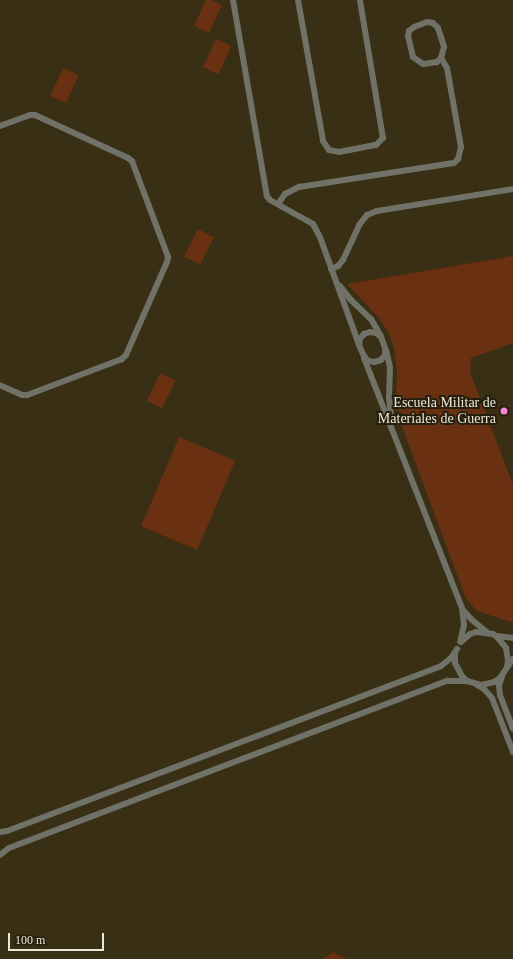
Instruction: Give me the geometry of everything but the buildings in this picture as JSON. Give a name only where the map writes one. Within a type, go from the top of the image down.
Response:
[{"type":"street","points":[[233,0],[265,190],[270,200],[313,224],[317,231],[359,346],[462,608],[464,625],[455,656],[458,670],[467,681]]},
{"type":"street","points":[[298,0],[323,141],[329,150],[335,152],[376,145],[383,138],[360,0]]},
{"type":"street","points":[[278,204],[285,194],[299,187],[454,163],[458,159],[461,147],[447,68],[441,58],[444,47],[438,28],[434,23],[427,22],[414,26],[409,31],[408,36],[413,57],[423,64],[430,64],[441,58]]},
{"type":"street","points":[[0,126],[30,115],[35,116],[132,161],[168,257],[126,355],[122,359],[27,395],[22,395],[0,385]]},
{"type":"street","points":[[331,269],[338,266],[343,260],[359,225],[367,215],[377,211],[513,189]]},
{"type":"street","points":[[334,276],[351,300],[370,319],[381,337],[390,368],[390,410],[394,432]]},
{"type":"street","points":[[359,346],[360,339],[367,333],[376,333],[381,337]]},
{"type":"street","points":[[364,356],[371,362],[378,362],[385,355],[385,348]]},
{"type":"street","points":[[462,608],[477,625],[498,638],[506,648],[508,660],[500,686],[500,695],[513,730]]},
{"type":"street","points":[[460,642],[470,634],[476,632],[491,633],[501,637],[513,638]]},
{"type":"street","points":[[0,832],[7,832],[441,666],[451,658],[457,649]]},
{"type":"street","points":[[474,684],[488,684],[500,678],[513,659]]},
{"type":"street","points":[[0,855],[9,848],[447,681],[467,681],[484,689],[492,698],[513,752]]},
{"type":"shaded area","points":[[0,0],[513,0],[513,959],[0,959]]},
{"type":"shaded area","points":[[206,0],[212,0],[222,5],[209,33],[194,26]]},
{"type":"shaded area","points":[[216,39],[231,46],[218,74],[203,67]]},
{"type":"shaded area","points":[[63,68],[79,75],[66,103],[50,96]]},
{"type":"shaded area","points":[[198,229],[214,237],[200,265],[184,257]]},
{"type":"shaded area","points":[[513,256],[513,343],[471,358],[470,372],[513,485],[513,621],[508,621],[477,611],[466,599],[400,421],[396,397],[397,372],[394,348],[389,334],[379,318],[347,284]]},
{"type":"shaded area","points":[[160,373],[175,380],[162,408],[147,401]]},
{"type":"shaded area","points":[[179,437],[235,461],[197,550],[141,526]]},
{"type":"shaded area","points":[[333,952],[347,959],[323,959]]},
{"type":"place","name":"Escuela Militar de Materiales de Guerra","points":[[504,411]]}]
